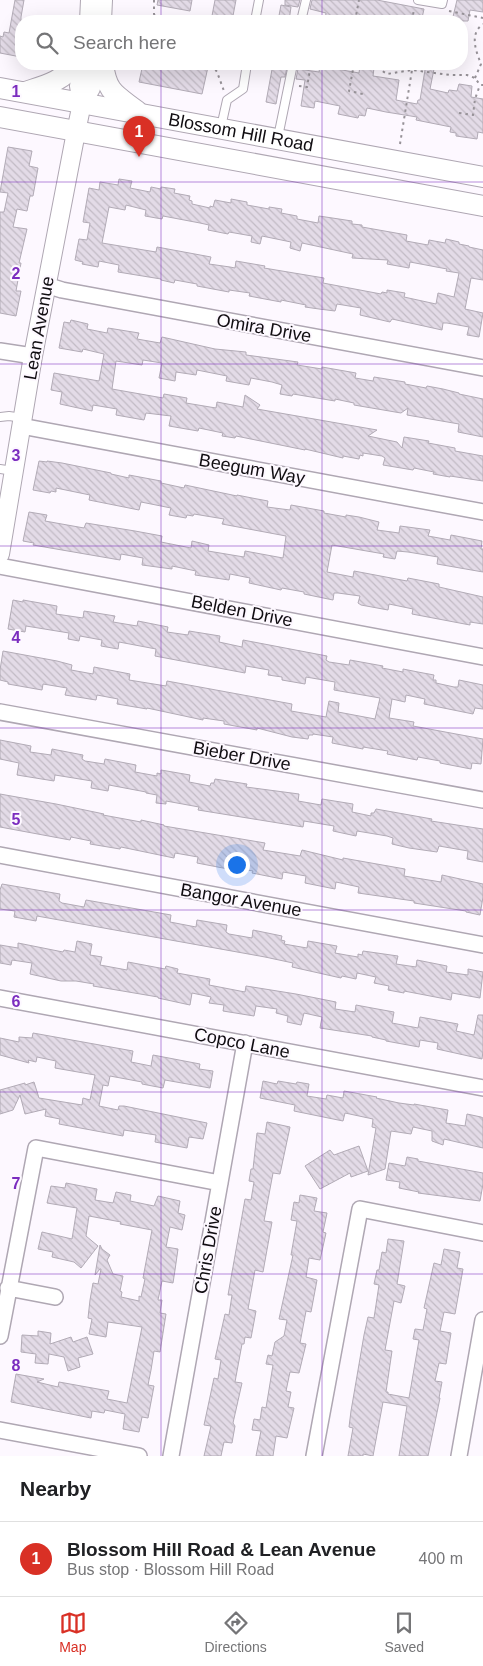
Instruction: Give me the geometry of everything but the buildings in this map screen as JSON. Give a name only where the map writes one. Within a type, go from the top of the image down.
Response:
[{"type":"main road","points":[[23,92],[62,78],[69,70]]},
{"type":"main road","points":[[104,70],[107,85],[115,94],[141,114]]},
{"type":"main road","name":"Blossom Hill Road","points":[[0,88],[483,177]]},
{"type":"main road","name":"Blossom Hill Road","points":[[0,117],[483,206]]},
{"type":"street","points":[[89,15],[90,0]]},
{"type":"street","points":[[103,15],[104,0]]},
{"type":"street","name":"Lean Avenue","points":[[0,554],[7,470],[22,422],[46,286],[82,103],[80,86],[82,70]]},
{"type":"street","name":"Lean Avenue","points":[[82,103],[92,88],[95,70]]},
{"type":"street","name":"Omira Drive","points":[[46,286],[483,368]]},
{"type":"street","points":[[0,351],[33,356]]},
{"type":"street","name":"Beegum Way","points":[[22,422],[483,512]]},
{"type":"street","name":"Belden Drive","points":[[0,566],[483,657]]},
{"type":"street","name":"Bieber Drive","points":[[0,712],[483,800]]},
{"type":"street","name":"Bangor Avenue","points":[[0,855],[483,945]]},
{"type":"street","name":"Copco Lane","points":[[0,998],[483,1088]]},
{"type":"street","name":"Chris Drive","points":[[171,1456],[245,1043]]},
{"type":"street","points":[[0,1336],[36,1148],[220,1183]]},
{"type":"street","points":[[314,1456],[360,1209],[483,1233]]},
{"type":"street","points":[[8,1288],[55,1297]]},
{"type":"street","points":[[459,1456],[483,1320]]},
{"type":"street","points":[[0,1430],[138,1456]]},
{"type":"lane","points":[[256,15],[259,0]]},
{"type":"lane","points":[[303,15],[306,0]]},
{"type":"lane","points":[[416,4],[442,2]]},
{"type":"lane","points":[[221,128],[227,100],[243,90],[246,70]]},
{"type":"lane","points":[[278,139],[292,70]]},
{"type":"lane","points":[[0,417],[9,416],[22,422]]},
{"type":"path","points":[[154,0],[154,15]]},
{"type":"path","points":[[356,15],[359,0]]},
{"type":"path","points":[[442,2],[450,12],[466,15]]},
{"type":"path","points":[[468,15],[483,18]]},
{"type":"path","points":[[475,78],[481,64],[475,48],[474,38],[479,27],[483,24]]},
{"type":"path","points":[[216,70],[227,100]]},
{"type":"path","points":[[289,84],[307,87],[310,70]]},
{"type":"path","points":[[353,70],[349,91],[363,94]]},
{"type":"path","points":[[381,70],[387,74],[412,70],[450,75],[467,75],[475,78],[482,85],[474,98],[473,115],[459,112]]},
{"type":"path","points":[[397,162],[412,70]]},
{"type":"place","name":"Blossom Hill Road & Lean Avenue","points":[[139,157]]}]
